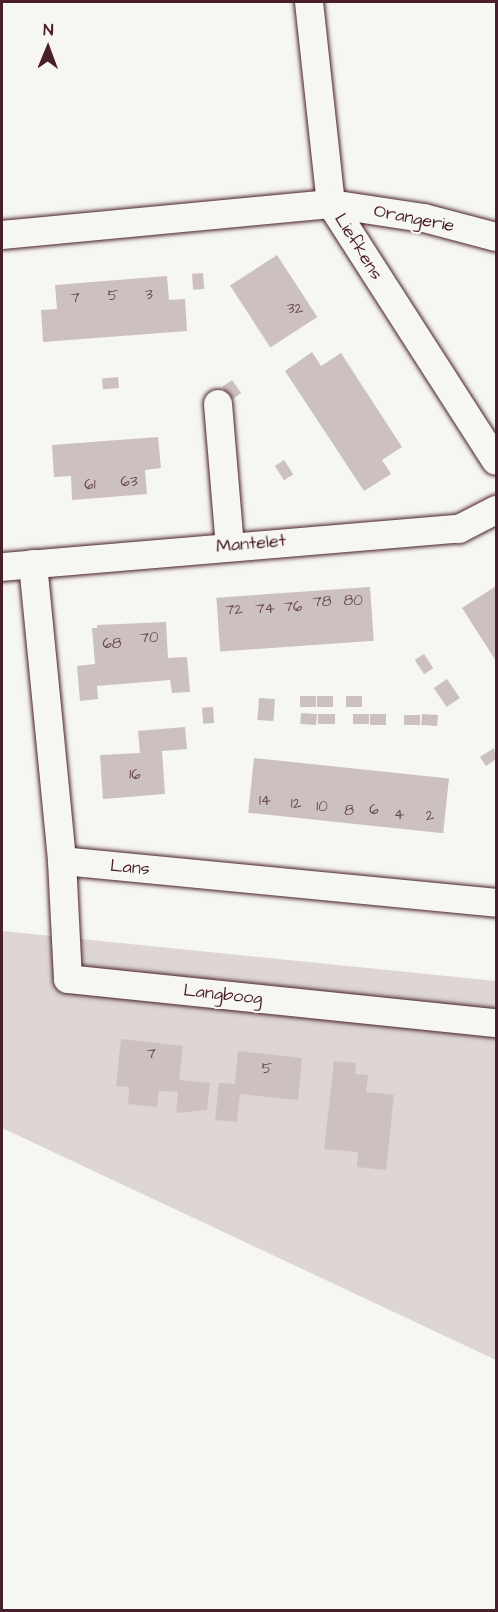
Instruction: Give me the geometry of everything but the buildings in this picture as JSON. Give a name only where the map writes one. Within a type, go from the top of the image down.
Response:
[{"type":"street","name":"Liefkens","points":[[309,2],[331,204],[496,461]]},
{"type":"street","points":[[2,235],[331,204]]},
{"type":"street","name":"Orangerie","points":[[331,204],[424,218],[496,237]]},
{"type":"street","points":[[218,404],[230,546]]},
{"type":"street","name":"Mantelet","points":[[2,567],[230,546],[459,529],[496,510]]},
{"type":"street","points":[[33,564],[62,861]]},
{"type":"street","name":"Lans","points":[[62,861],[496,903]]},
{"type":"street","name":"Langboog","points":[[62,861],[68,980],[496,1023]]},
{"type":"shaded area","points":[[2,931],[496,981],[496,1360],[2,1128]]}]
